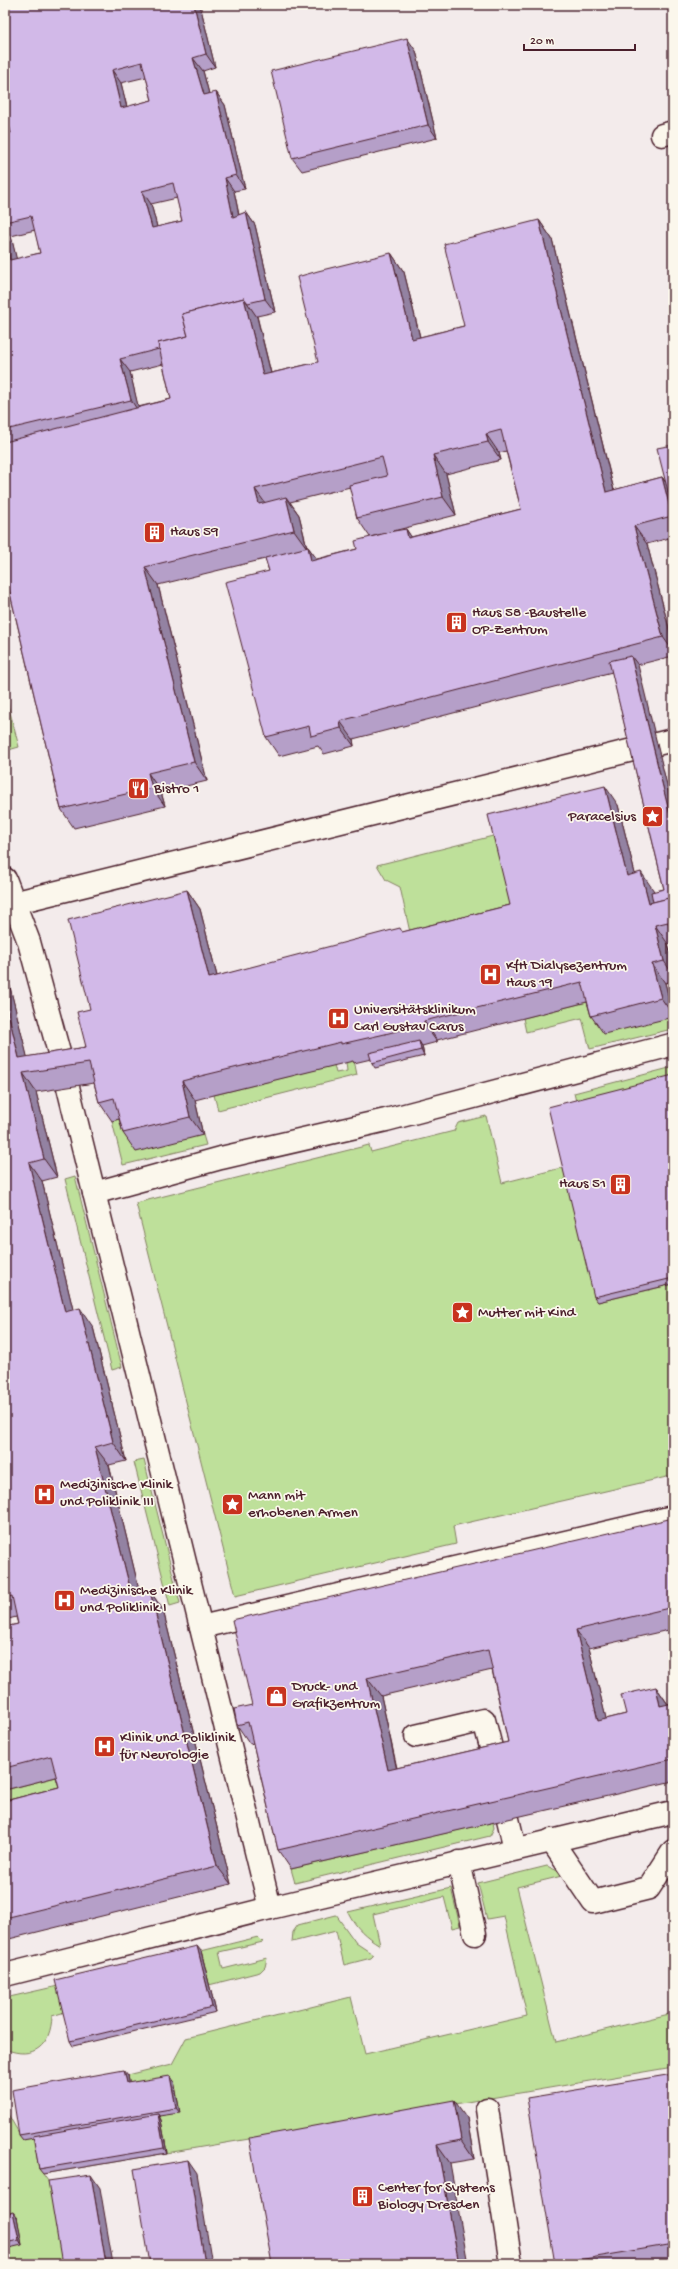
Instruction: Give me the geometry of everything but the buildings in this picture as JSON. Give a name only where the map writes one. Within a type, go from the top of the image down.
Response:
[{"type":"street","points":[[10,904],[673,740]]},
{"type":"street","points":[[5,879],[10,904],[29,942],[66,1079],[270,1908]]},
{"type":"street","points":[[94,1193],[220,1158],[386,1120],[671,1045],[673,1047]]},
{"type":"street","points":[[201,1627],[673,1517]]},
{"type":"street","points":[[416,1736],[484,1720],[496,1767]]},
{"type":"street","points":[[5,1975],[270,1908],[673,1812]]},
{"type":"street","points":[[508,1818],[515,1849]]},
{"type":"street","points":[[552,1840],[593,1902],[649,1888],[673,1851]]},
{"type":"street","points":[[459,1862],[475,1934]]},
{"type":"street","points":[[487,2109],[511,2264]]},
{"type":"green space","points":[[5,693],[19,747],[5,751]]},
{"type":"green space","points":[[501,834],[523,924],[413,946],[400,887],[386,880],[377,865]]},
{"type":"green space","points":[[595,1000],[670,1017],[672,1029],[590,1049],[582,1018],[526,1032],[523,1018]]},
{"type":"green space","points":[[354,1060],[357,1075],[218,1110],[214,1095],[334,1065],[336,1073],[347,1071],[346,1062]]},
{"type":"green space","points":[[673,1067],[673,1081],[577,1106],[574,1093]]},
{"type":"green space","points":[[486,1116],[502,1183],[565,1167],[598,1302],[673,1284],[673,1482],[671,1476],[453,1526],[456,1544],[235,1596],[136,1203],[369,1145],[371,1152],[454,1131],[458,1123]]},
{"type":"green space","points":[[127,1117],[203,1135],[206,1145],[123,1165],[112,1121]]},
{"type":"green space","points":[[75,1176],[122,1367],[112,1370],[65,1179]]},
{"type":"green space","points":[[144,1460],[180,1603],[170,1606],[134,1462]]},
{"type":"green space","points":[[64,1775],[72,1806],[5,1806],[5,1790]]},
{"type":"green space","points":[[493,1822],[494,1828],[490,1836],[295,1883],[291,1869]]},
{"type":"green space","points":[[547,1866],[566,1875],[517,1887],[556,2042],[673,2013],[673,2067],[43,2174],[58,2195],[69,2264],[5,2264],[5,2109],[23,2140],[130,2088],[128,2075],[172,2064],[186,2038],[351,1997],[365,2054],[527,2016],[504,1916],[487,1919],[478,1883]]},
{"type":"green space","points":[[451,1888],[460,1926],[452,1928],[444,1897],[373,1914],[380,1945],[361,1931],[354,1923],[348,1912]]},
{"type":"green space","points":[[336,1915],[356,1943],[374,1955],[371,1958],[344,1965],[336,1931],[292,1942],[293,1932],[298,1925]]},
{"type":"green space","points":[[258,1937],[263,1942],[219,1952],[223,1969],[267,1958],[265,1967],[260,1972],[209,1985],[201,1951]]},
{"type":"green space","points":[[58,1986],[65,2012],[52,2016],[48,2035],[39,2048],[24,2053],[5,2049],[5,1998]]},
{"type":"place","name":"Haus 59","points":[[154,532]]},
{"type":"place","name":"Haus 58 -Baustelle OP-Zentrum","points":[[456,622]]},
{"type":"place","name":"Bistro 1","points":[[138,789]]},
{"type":"place","name":"Paracelsius","points":[[652,817]]},
{"type":"place","name":"KfH Dialysezentrum Haus 19","points":[[490,975]]},
{"type":"place","name":"Universitätsklinikum Carl Gustav Carus","points":[[339,1019]]},
{"type":"place","name":"Haus 51","points":[[621,1184]]},
{"type":"place","name":"Mutter mit Kind","points":[[463,1313]]},
{"type":"place","name":"Medizinische Klinik und Poliklinik III","points":[[45,1494]]},
{"type":"place","name":"Mann mit erhobenen Armen","points":[[232,1505]]},
{"type":"place","name":"Medizinische Klinik und Poliklinik I","points":[[64,1600]]},
{"type":"place","name":"Druck- und Grafikzentrum","points":[[276,1696]]},
{"type":"place","name":"Klinik und Poliklinik für Neurologie","points":[[104,1747]]},
{"type":"place","name":"Center for Systems Biology Dresden","points":[[363,2197]]}]
